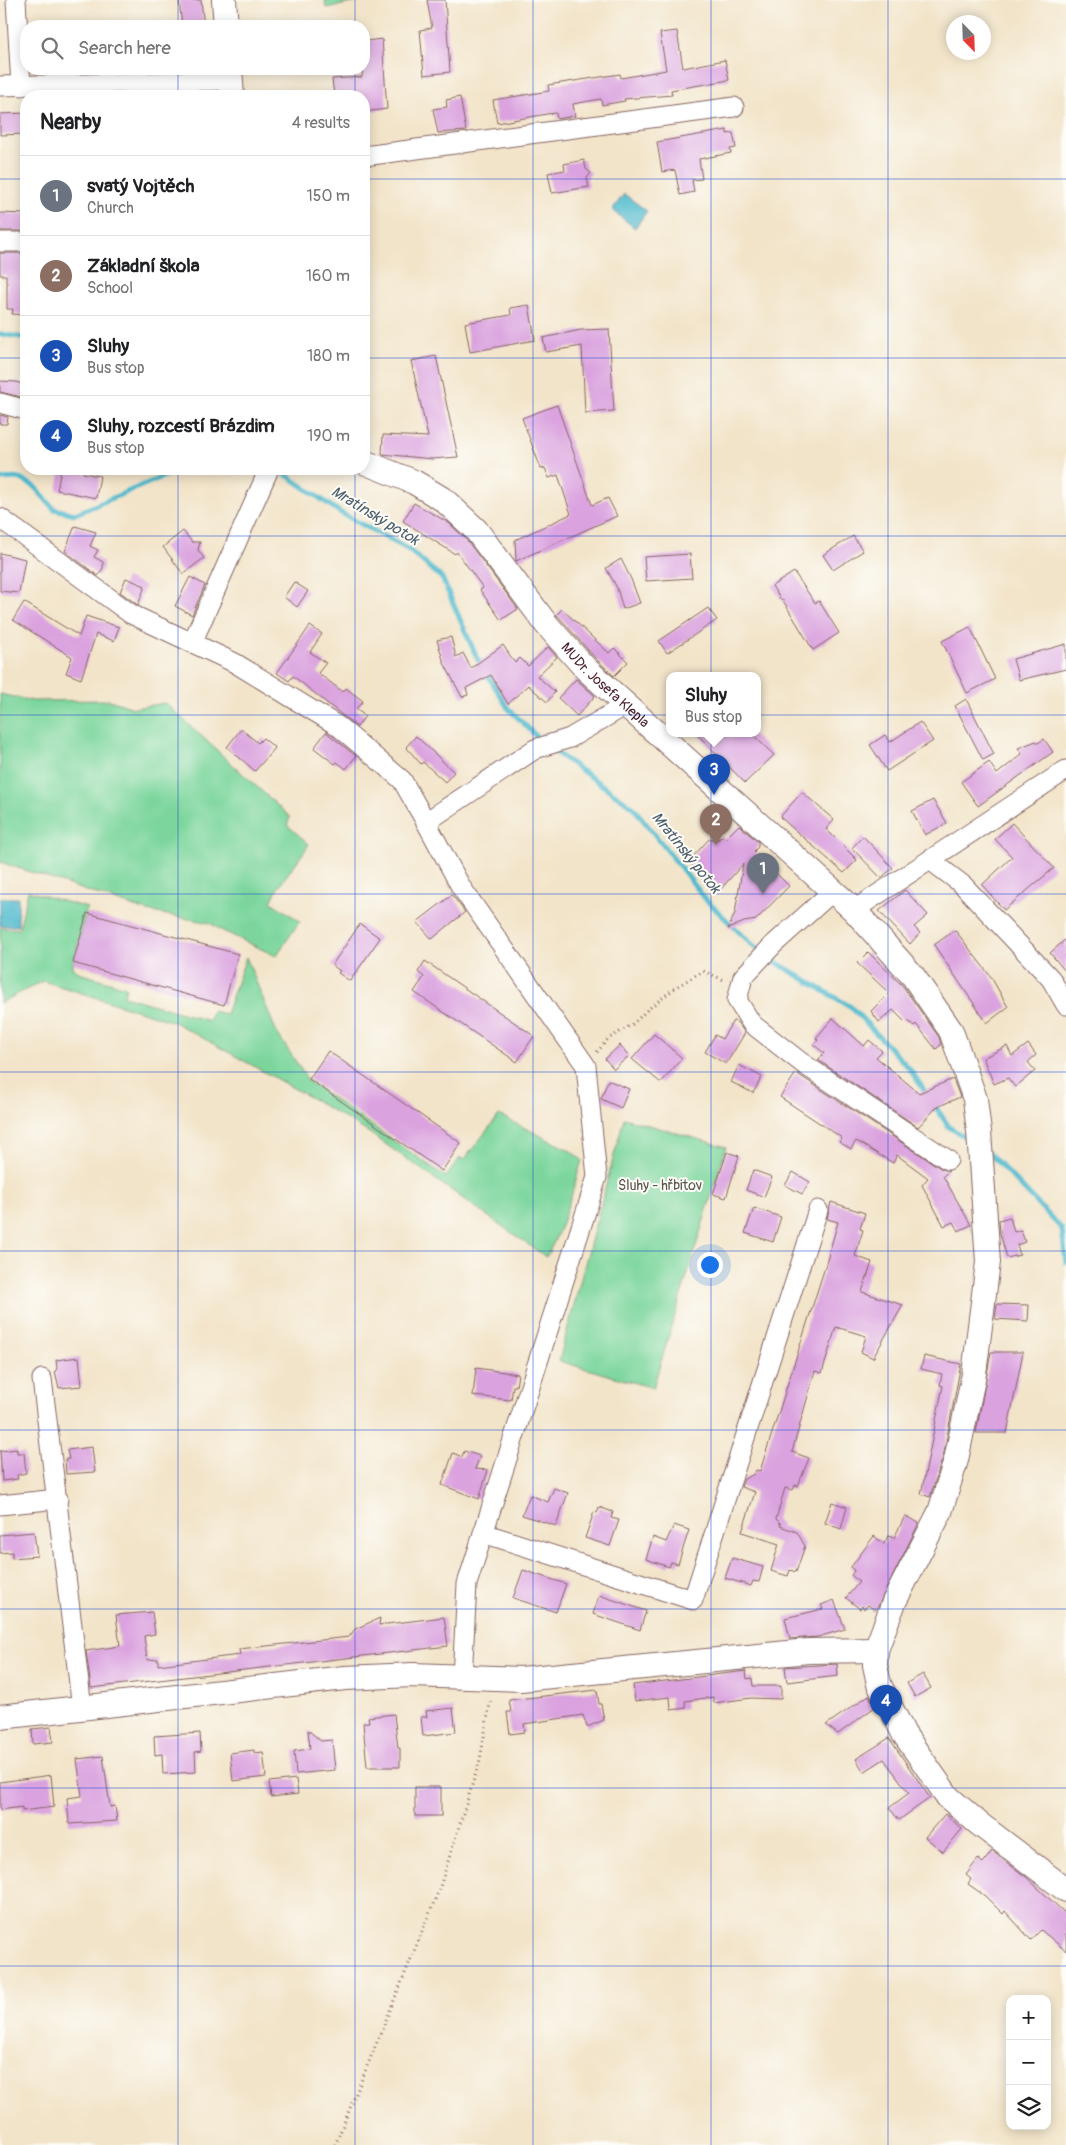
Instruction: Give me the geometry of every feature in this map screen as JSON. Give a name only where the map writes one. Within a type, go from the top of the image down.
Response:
[{"type":"street","points":[[16,0],[20,69]]},
{"type":"street","points":[[224,0],[226,20]]},
{"type":"street","points":[[20,75],[21,86]]},
{"type":"street","points":[[0,86],[231,82]]},
{"type":"street","points":[[370,155],[734,107]]},
{"type":"street","points":[[0,242],[20,242]]},
{"type":"street","points":[[0,403],[20,408]]},
{"type":"street","name":"MUDr. Josefa Klepla","points":[[370,464],[414,482],[444,500],[476,530],[547,625],[586,669],[854,910],[913,976],[951,1031],[975,1099],[980,1132],[980,1162],[988,1262],[974,1374],[956,1460],[940,1512],[894,1602],[876,1650]]},
{"type":"street","points":[[192,643],[266,475]]},
{"type":"street","points":[[0,518],[131,614],[235,663],[338,726],[402,780],[461,887],[586,1066],[597,1177],[467,1584],[462,1678]]},
{"type":"street","points":[[426,822],[535,749],[570,738],[626,705]]},
{"type":"street","points":[[854,910],[1066,770]]},
{"type":"street","points":[[930,860],[963,885],[997,921],[1051,979],[1066,1005]]},
{"type":"street","points":[[833,891],[773,945],[743,978],[737,1000],[752,1024],[802,1063],[948,1160]]},
{"type":"street","points":[[483,1533],[693,1600],[818,1210]]},
{"type":"street","points":[[42,1379],[82,1708]]},
{"type":"street","points":[[0,1505],[58,1499]]},
{"type":"street","points":[[0,1717],[345,1678],[413,1675],[494,1680],[808,1651],[876,1650],[875,1665],[879,1684],[904,1734],[948,1797],[978,1823],[1066,1890]]},
{"type":"path","points":[[586,1066],[608,1039],[633,1024],[676,987],[703,972],[728,982],[743,978]]},
{"type":"path","points":[[335,2145],[439,1890],[480,1760],[494,1680]]},
{"type":"green space","points":[[325,0],[368,0],[326,8]]},
{"type":"green space","points":[[0,694],[33,701],[109,700],[134,708],[165,703],[290,817],[287,825],[309,844],[279,886],[271,902],[300,921],[276,956],[210,923],[147,911],[0,862]]},
{"type":"green space","points":[[28,891],[87,908],[72,968],[82,974],[126,987],[124,996],[209,1021],[212,1011],[226,1014],[246,957],[277,1033],[309,1082],[446,1177],[460,1158],[464,1160],[499,1115],[571,1151],[582,1160],[571,1198],[546,1257],[371,1134],[311,1098],[174,1022],[43,981],[0,1003],[0,928],[19,929]]},
{"type":"green space","name":"Sluhy - hřbitov","points":[[624,1118],[726,1147],[653,1388],[559,1361]]},
{"type":"water","points":[[624,194],[647,211],[635,228],[612,210]]},
{"type":"water","points":[[0,898],[18,898],[18,926],[0,926]]},
{"type":"building","points":[[179,0],[201,0],[203,20],[181,20]]},
{"type":"building","points":[[427,0],[445,0],[450,72],[424,75],[420,30],[432,28]]},
{"type":"building","points":[[677,31],[683,68],[725,60],[729,80],[671,90],[672,95],[624,99],[625,101],[602,105],[601,99],[573,104],[575,116],[557,119],[556,113],[497,123],[493,100],[549,91],[548,85],[620,74],[621,78],[666,70],[660,33]]},
{"type":"building","points":[[382,39],[387,109],[370,111],[370,90],[333,90],[332,79],[370,75],[370,40]]},
{"type":"building","points":[[460,97],[466,131],[438,133],[433,109],[447,107],[446,100]]},
{"type":"building","points":[[20,113],[20,134],[0,135],[0,114]]},
{"type":"building","points":[[727,130],[727,134],[733,133],[736,148],[730,149],[731,153],[699,159],[702,179],[692,180],[694,192],[680,195],[675,170],[662,172],[657,142]]},
{"type":"building","points":[[584,160],[586,169],[591,173],[587,178],[589,187],[552,193],[548,173],[565,170],[564,164]]},
{"type":"building","points":[[0,213],[20,214],[20,231],[0,231]]},
{"type":"building","points":[[0,253],[20,253],[20,315],[12,314],[13,309],[7,309],[6,275],[0,275]]},
{"type":"building","points":[[529,305],[535,340],[470,352],[465,323],[511,315],[510,308]]},
{"type":"building","points":[[609,329],[614,411],[585,413],[582,346],[546,352],[543,338],[581,330]]},
{"type":"building","points":[[436,356],[458,457],[432,459],[382,454],[383,435],[428,437],[411,361]]},
{"type":"building","points":[[0,381],[20,383],[20,397],[0,392]]},
{"type":"building","points":[[557,405],[592,505],[608,498],[617,516],[516,561],[515,540],[571,514],[558,475],[549,478],[545,468],[541,469],[522,418]]},
{"type":"building","points":[[0,415],[8,417],[7,424],[0,424]]},
{"type":"building","points":[[60,475],[100,476],[96,498],[57,490]]},
{"type":"building","points":[[414,503],[449,523],[466,539],[518,609],[501,620],[480,590],[483,588],[457,552],[455,554],[403,521]]},
{"type":"building","points":[[75,526],[96,532],[90,546],[98,550],[94,557],[103,562],[103,568],[98,576],[65,551]]},
{"type":"building","points":[[183,531],[192,542],[200,542],[198,550],[204,558],[183,574],[163,547]]},
{"type":"building","points":[[853,536],[863,551],[833,570],[823,555]]},
{"type":"building","points":[[0,553],[25,559],[19,593],[0,591]]},
{"type":"building","points":[[690,554],[692,578],[646,581],[644,557]]},
{"type":"building","points":[[621,559],[640,603],[623,609],[617,588],[606,568]]},
{"type":"building","points":[[794,572],[815,603],[819,601],[839,633],[813,650],[772,586]]},
{"type":"building","points":[[190,577],[205,585],[192,615],[175,606]]},
{"type":"building","points":[[126,578],[145,586],[138,605],[120,592]]},
{"type":"building","points":[[294,582],[308,591],[297,607],[284,597]]},
{"type":"building","points":[[24,602],[79,636],[86,616],[119,627],[114,641],[96,634],[81,679],[66,673],[72,657],[13,620]]},
{"type":"building","points":[[708,608],[717,620],[667,653],[659,641]]},
{"type":"building","points":[[562,609],[609,653],[614,648],[628,662],[614,676],[556,615]]},
{"type":"building","points":[[310,626],[322,634],[310,652],[326,663],[318,673],[343,692],[346,688],[363,701],[356,709],[365,716],[357,727],[293,676],[289,681],[277,673]]},
{"type":"building","points":[[970,627],[995,679],[967,693],[942,641]]},
{"type":"building","points":[[451,637],[456,657],[463,653],[471,668],[503,645],[515,663],[520,658],[528,666],[548,647],[557,657],[537,676],[555,692],[547,702],[528,685],[508,704],[491,675],[466,688],[468,695],[462,697],[444,663],[437,640]]},
{"type":"building","points":[[1066,644],[1066,669],[1019,680],[1013,659]]},
{"type":"building","points":[[576,679],[595,696],[577,716],[558,698]]},
{"type":"building","points":[[966,699],[994,754],[983,760],[955,706]]},
{"type":"building","points":[[920,722],[933,741],[887,771],[870,745],[885,735],[890,742]]},
{"type":"building","points":[[241,729],[258,743],[263,738],[275,748],[255,771],[227,747]]},
{"type":"building","points":[[326,732],[356,756],[346,769],[337,762],[335,764],[314,748]]},
{"type":"building","points":[[416,736],[454,772],[445,782],[423,762],[421,764],[406,747]]},
{"type":"building","points":[[700,737],[755,737],[774,755],[745,783]]},
{"type":"building","points":[[1044,739],[1053,752],[978,806],[961,782],[989,762],[997,774],[1022,754],[1018,748],[1036,741],[1038,743]]},
{"type":"building","points":[[802,792],[834,820],[826,829],[857,860],[844,873],[780,817]]},
{"type":"building","points":[[933,800],[947,823],[925,835],[912,811]]},
{"type":"building","points":[[1012,823],[1054,868],[1004,910],[982,885],[1012,857],[995,839]]},
{"type":"building","points":[[739,825],[758,842],[758,847],[754,851],[789,886],[756,920],[744,922],[728,929],[735,913],[743,864],[718,892],[696,872],[691,859],[709,839],[719,839],[721,836],[725,839]]},
{"type":"building","points":[[863,836],[893,868],[881,878],[852,848]]},
{"type":"building","points":[[905,890],[928,915],[914,927],[920,933],[910,944],[879,911]]},
{"type":"building","points":[[452,895],[465,912],[432,939],[417,922]]},
{"type":"building","points":[[87,913],[238,954],[224,1005],[73,963]]},
{"type":"building","points":[[360,924],[380,938],[350,981],[338,973],[340,971],[332,965]]},
{"type":"building","points":[[955,930],[991,977],[1008,1007],[987,1023],[934,945]]},
{"type":"building","points":[[1066,939],[1066,972],[1050,953]]},
{"type":"building","points":[[868,952],[902,985],[939,1037],[941,1045],[936,1049],[916,1024],[914,1026],[907,1020],[905,1022],[893,1010],[879,1022],[871,1011],[889,993],[857,963]]},
{"type":"building","points":[[425,961],[534,1036],[517,1062],[414,992],[424,977],[418,972]]},
{"type":"building","points":[[833,1018],[864,1046],[869,1040],[882,1051],[876,1057],[919,1093],[953,1079],[960,1097],[937,1107],[918,1127],[818,1060],[824,1053],[814,1045],[818,1040],[816,1038]]},
{"type":"building","points":[[733,1021],[737,1022],[745,1033],[726,1064],[705,1052],[715,1035],[722,1039]]},
{"type":"building","points":[[654,1034],[682,1058],[661,1083],[632,1059]]},
{"type":"building","points":[[1028,1044],[1036,1055],[1028,1062],[1035,1071],[1015,1087],[1008,1078],[994,1084],[983,1058],[1007,1046],[1012,1056]]},
{"type":"building","points":[[620,1045],[629,1056],[614,1069],[605,1059]]},
{"type":"building","points":[[328,1051],[461,1143],[442,1171],[309,1079]]},
{"type":"building","points":[[739,1065],[762,1077],[753,1093],[731,1082]]},
{"type":"building","points":[[796,1073],[942,1169],[949,1171],[943,1176],[971,1225],[958,1231],[953,1222],[944,1226],[922,1185],[928,1178],[897,1155],[893,1163],[856,1141],[851,1149],[839,1142],[842,1138],[780,1097]]},
{"type":"building","points":[[608,1080],[629,1089],[621,1108],[601,1099]]},
{"type":"building","points":[[727,1152],[739,1156],[726,1198],[713,1194]]},
{"type":"building","points":[[753,1170],[772,1177],[764,1197],[746,1190]]},
{"type":"building","points":[[793,1172],[810,1182],[802,1194],[785,1185]]},
{"type":"building","points":[[831,1202],[865,1213],[860,1229],[863,1230],[855,1256],[872,1262],[862,1292],[903,1305],[873,1358],[861,1352],[866,1336],[836,1327],[822,1373],[815,1371],[792,1452],[809,1458],[798,1486],[795,1485],[793,1490],[785,1488],[776,1519],[781,1524],[780,1526],[797,1532],[805,1546],[796,1572],[790,1570],[788,1576],[771,1571],[779,1544],[742,1532],[755,1492],[741,1487],[744,1479],[754,1474],[756,1470],[760,1471],[825,1267],[838,1222],[827,1219]]},
{"type":"building","points":[[754,1208],[781,1217],[773,1242],[745,1233]]},
{"type":"building","points":[[1010,1217],[1014,1232],[1021,1230],[1025,1242],[1017,1245],[1020,1255],[1007,1258],[1000,1233],[999,1220]]},
{"type":"building","points":[[997,1304],[1029,1305],[1028,1321],[995,1319]]},
{"type":"building","points":[[991,1352],[1023,1352],[1007,1433],[976,1433]]},
{"type":"building","points":[[924,1356],[961,1364],[943,1457],[930,1497],[921,1494],[943,1386],[940,1385],[942,1374],[921,1369]]},
{"type":"building","points":[[79,1357],[82,1386],[59,1388],[55,1371],[57,1369],[56,1360]]},
{"type":"building","points":[[476,1368],[518,1374],[516,1386],[513,1386],[511,1400],[473,1396]]},
{"type":"building","points":[[92,1447],[95,1472],[66,1474],[65,1459],[69,1459],[67,1450]]},
{"type":"building","points":[[17,1449],[17,1453],[24,1453],[26,1473],[17,1475],[18,1479],[2,1481],[0,1451]]},
{"type":"building","points":[[464,1451],[480,1456],[475,1469],[488,1470],[479,1499],[442,1485],[453,1453],[462,1457]]},
{"type":"building","points":[[554,1488],[568,1493],[556,1526],[522,1515],[530,1495],[548,1502]]},
{"type":"building","points":[[832,1502],[847,1507],[841,1529],[825,1523]]},
{"type":"building","points":[[599,1507],[613,1512],[611,1518],[619,1520],[610,1546],[585,1538],[594,1512],[597,1513]]},
{"type":"building","points":[[905,1516],[919,1523],[878,1606],[875,1610],[868,1605],[864,1609],[862,1606],[860,1609],[846,1598],[859,1582],[851,1575],[854,1571],[851,1567],[874,1536],[884,1544],[888,1536],[894,1538]]},
{"type":"building","points":[[674,1525],[689,1530],[678,1564],[671,1562],[669,1567],[646,1559],[653,1537],[666,1542]]},
{"type":"building","points":[[34,1532],[37,1556],[12,1558],[12,1552],[0,1553],[0,1535]]},
{"type":"building","points":[[732,1558],[763,1567],[759,1582],[753,1581],[751,1586],[725,1578]]},
{"type":"building","points":[[523,1570],[566,1584],[556,1612],[513,1598]]},
{"type":"building","points":[[599,1595],[646,1611],[640,1630],[593,1614]]},
{"type":"building","points":[[834,1600],[845,1629],[818,1637],[790,1639],[785,1618],[823,1609],[821,1605]]},
{"type":"building","points":[[152,1612],[155,1634],[144,1636],[147,1660],[158,1659],[158,1665],[240,1655],[239,1649],[349,1637],[355,1629],[380,1618],[379,1625],[444,1617],[448,1646],[91,1688],[86,1651],[120,1646],[116,1615]]},
{"type":"building","points":[[837,1664],[838,1676],[787,1682],[785,1667]]},
{"type":"building","points":[[746,1671],[747,1679],[752,1678],[753,1686],[781,1686],[781,1699],[751,1698],[714,1703],[713,1697],[685,1701],[686,1708],[671,1710],[670,1697],[635,1701],[633,1685]]},
{"type":"building","points":[[923,1674],[931,1688],[915,1697],[907,1683]]},
{"type":"building","points":[[597,1690],[604,1720],[587,1727],[583,1715],[524,1724],[525,1732],[510,1734],[507,1712],[511,1712],[509,1700]]},
{"type":"building","points":[[869,1695],[875,1707],[838,1734],[826,1725]]},
{"type":"building","points":[[453,1708],[456,1732],[423,1736],[421,1717],[427,1717],[426,1711]]},
{"type":"building","points":[[394,1714],[398,1748],[400,1748],[400,1767],[367,1767],[363,1723],[369,1722],[368,1717]]},
{"type":"building","points":[[51,1727],[53,1742],[33,1744],[32,1729]]},
{"type":"building","points":[[308,1730],[321,1741],[332,1740],[335,1770],[296,1774],[294,1751],[310,1749]]},
{"type":"building","points":[[200,1733],[201,1751],[195,1752],[196,1772],[163,1774],[162,1754],[155,1755],[154,1736]]},
{"type":"building","points":[[889,1738],[930,1798],[899,1820],[889,1808],[909,1793],[884,1759],[864,1772],[856,1759]]},
{"type":"building","points":[[254,1750],[254,1753],[263,1752],[266,1777],[233,1781],[230,1753]]},
{"type":"building","points":[[103,1756],[110,1807],[115,1806],[117,1821],[69,1824],[67,1798],[82,1796],[77,1759]]},
{"type":"building","points":[[51,1775],[54,1807],[22,1811],[22,1807],[0,1810],[0,1782]]},
{"type":"building","points":[[296,1779],[298,1794],[271,1797],[269,1782]]},
{"type":"building","points":[[415,1787],[441,1787],[441,1816],[415,1816]]},
{"type":"building","points":[[945,1814],[962,1829],[943,1852],[925,1837]]},
{"type":"building","points":[[992,1851],[1026,1877],[1066,1914],[1066,1951],[1041,1930],[1031,1940],[1005,1911],[1003,1914],[985,1896],[968,1884],[971,1879],[966,1875],[978,1859],[983,1863]]},
{"type":"waterway","name":"Mratínský potok","points":[[0,334],[20,337]]},
{"type":"waterway","points":[[0,479],[19,478],[34,486],[54,509],[75,514],[167,475]]},
{"type":"waterway","name":"Mratínský potok","points":[[287,475],[341,513],[409,550],[442,578],[477,658],[508,708],[542,742]]},
{"type":"waterway","name":"Mratínský potok","points":[[551,749],[633,807],[707,901],[760,952]]},
{"type":"waterway","name":"Mratínský potok","points":[[767,957],[851,1007],[909,1068],[928,1096]]},
{"type":"waterway","name":"Mratínský potok","points":[[933,1103],[949,1127],[973,1142]]},
{"type":"waterway","name":"Mratínský potok","points":[[988,1152],[1062,1229],[1066,1262]]},
{"type":"place","name":"Sluhy","points":[[714,795]]},
{"type":"place","name":"Základní škola","points":[[716,845]]},
{"type":"place","name":"svatý Vojtěch","points":[[763,894]]},
{"type":"place","name":"Sluhy, rozcestí Brázdim","points":[[886,1726]]}]
